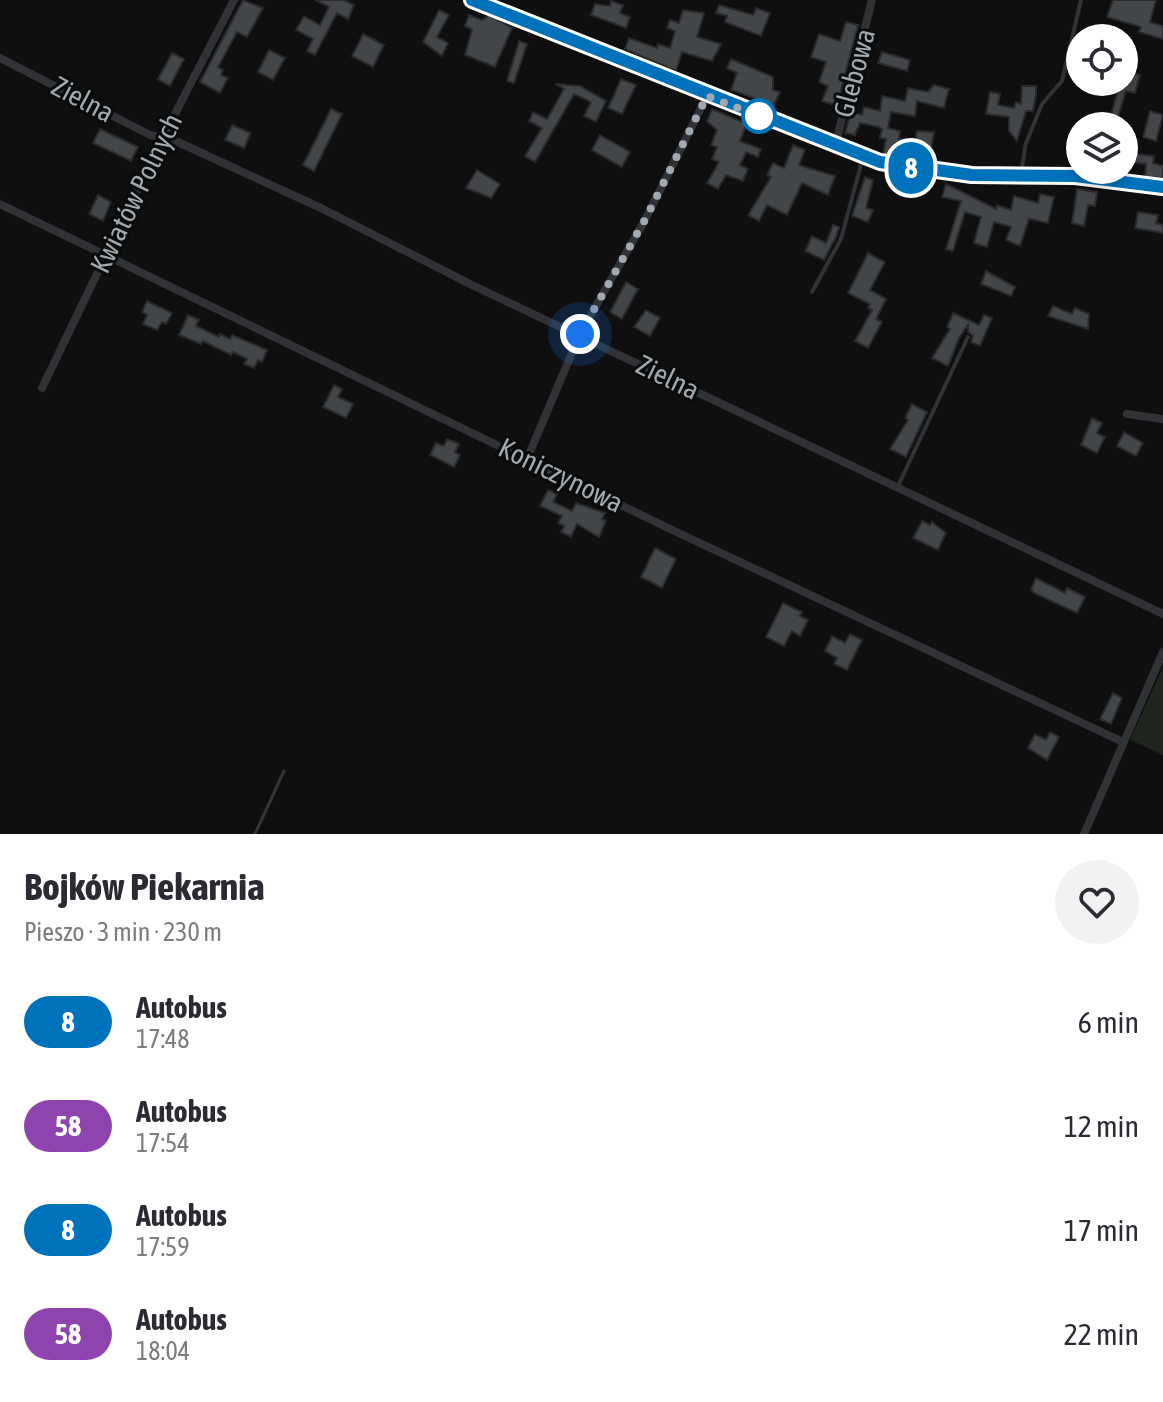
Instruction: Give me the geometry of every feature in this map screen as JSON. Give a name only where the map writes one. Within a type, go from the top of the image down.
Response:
[{"type":"street","name":"Kwiatów Polnych","points":[[42,388],[163,137],[234,0]]},
{"type":"street","points":[[472,0],[863,157],[924,170],[1075,176],[1163,187]]},
{"type":"street","name":"Glebowa","points":[[835,146],[872,0]]},
{"type":"street","name":"Zielna","points":[[0,58],[150,135],[163,137],[323,209],[472,285],[1163,614]]},
{"type":"street","points":[[527,459],[580,334],[646,218],[707,96]]},
{"type":"street","name":"Koniczynowa","points":[[0,204],[1123,742]]},
{"type":"street","points":[[1127,414],[1163,419]]},
{"type":"street","points":[[1084,834],[1163,652]]},
{"type":"lane","points":[[1020,176],[1026,143],[1042,104],[1062,81],[1081,0]]},
{"type":"lane","points":[[812,292],[841,239],[863,157]]},
{"type":"lane","points":[[898,486],[968,337]]},
{"type":"shaded area","points":[[1163,667],[1163,755],[1130,740]]},
{"type":"building","points":[[243,0],[263,8],[247,37],[237,32],[218,67],[223,70],[221,75],[228,78],[220,93],[200,82]]},
{"type":"building","points":[[315,0],[344,0],[354,5],[348,19],[337,13],[315,55],[307,51],[313,39],[296,30],[304,16],[320,25],[329,7]]},
{"type":"building","points":[[1113,0],[1156,0],[1150,22],[1163,26],[1163,39],[1139,32],[1141,27],[1138,24],[1107,17]]},
{"type":"building","points":[[611,1],[623,5],[620,13],[630,17],[626,28],[591,15],[595,4],[610,6]]},
{"type":"building","points":[[719,5],[753,15],[756,8],[770,13],[761,36],[725,22],[727,16],[716,13]]},
{"type":"building","points":[[439,10],[449,15],[437,37],[448,43],[442,56],[423,42]]},
{"type":"building","points":[[683,10],[704,13],[697,37],[721,44],[712,61],[682,52],[676,71],[625,49],[629,38],[657,48],[658,44],[670,48],[675,31],[667,28],[670,20],[679,23]]},
{"type":"building","points":[[469,15],[482,20],[489,15],[512,28],[495,67],[465,55],[472,29],[465,26]]},
{"type":"building","points":[[846,22],[858,25],[837,106],[822,101],[828,86],[819,82],[826,62],[811,57],[819,34],[840,41]]},
{"type":"building","points":[[363,34],[384,45],[373,67],[352,56]]},
{"type":"building","points":[[519,41],[527,44],[514,83],[507,81]]},
{"type":"building","points":[[269,50],[285,58],[273,80],[258,72]]},
{"type":"building","points":[[882,52],[910,60],[907,71],[878,63]]},
{"type":"building","points":[[172,53],[184,59],[170,86],[158,79]]},
{"type":"building","points":[[731,59],[773,77],[773,90],[780,92],[774,105],[731,90],[737,73],[727,68]]},
{"type":"building","points":[[621,79],[636,85],[622,114],[608,108]]},
{"type":"building","points":[[555,84],[580,86],[606,101],[596,122],[584,116],[591,102],[574,94],[535,162],[525,156],[542,128],[529,121],[533,112],[547,119],[564,89]]},
{"type":"building","points":[[934,85],[949,89],[944,108],[917,101],[915,116],[891,112],[888,128],[900,131],[899,139],[915,141],[917,131],[934,132],[931,151],[922,149],[921,154],[903,152],[902,157],[883,154],[886,139],[880,138],[882,129],[860,123],[855,135],[845,133],[851,112],[862,115],[864,107],[880,111],[882,96],[905,101],[908,88],[928,92]]},
{"type":"building","points":[[1022,86],[1036,86],[1036,94],[1033,111],[1026,111],[1017,141],[1009,131],[1009,117],[986,114],[990,92],[1000,94],[998,105],[1014,108],[1016,102],[1021,104]]},
{"type":"building","points":[[1116,96],[1124,96],[1120,112],[1112,112]]},
{"type":"building","points":[[331,109],[342,114],[314,171],[303,165]]},
{"type":"building","points":[[712,109],[747,124],[740,141],[761,149],[758,157],[746,152],[740,165],[748,169],[743,181],[726,175],[718,189],[707,183],[719,162],[712,159],[717,147],[711,145],[717,130],[707,121]]},
{"type":"building","points":[[1150,111],[1163,115],[1156,141],[1143,137]]},
{"type":"building","points":[[232,125],[251,133],[244,148],[225,140]]},
{"type":"building","points":[[100,129],[138,147],[131,161],[93,143]]},
{"type":"building","points":[[600,135],[630,152],[622,167],[592,150]]},
{"type":"building","points":[[793,145],[805,150],[799,165],[835,176],[828,195],[802,183],[787,215],[767,205],[759,221],[748,215],[771,177],[767,175],[773,163],[784,168]]},
{"type":"building","points":[[1138,154],[1154,156],[1153,163],[1163,166],[1163,178],[1145,177],[1146,164],[1138,163]]},
{"type":"building","points":[[477,170],[500,184],[491,198],[466,188]]},
{"type":"building","points":[[865,177],[873,180],[866,208],[873,210],[868,222],[852,216]]},
{"type":"building","points":[[946,184],[996,209],[997,205],[1011,210],[1014,196],[1038,203],[1040,194],[1054,197],[1048,223],[1029,219],[1020,246],[1006,240],[1011,227],[994,222],[987,247],[974,243],[981,217],[965,212],[953,251],[946,249],[961,201],[942,197]]},
{"type":"building","points":[[1077,189],[1097,192],[1095,206],[1088,205],[1084,226],[1072,223]]},
{"type":"building","points":[[98,195],[111,202],[103,221],[89,214]]},
{"type":"building","points":[[1138,212],[1158,215],[1156,223],[1163,225],[1163,233],[1135,228]]},
{"type":"building","points":[[833,225],[839,227],[824,260],[805,251],[812,236],[826,243]]},
{"type":"building","points":[[868,253],[885,262],[870,290],[886,299],[876,319],[882,322],[868,348],[855,341],[872,310],[868,308],[870,304],[848,293]]},
{"type":"building","points":[[986,271],[1015,287],[1011,296],[981,284]]},
{"type":"building","points":[[626,282],[638,289],[622,319],[610,312]]},
{"type":"building","points":[[147,301],[172,313],[166,324],[162,322],[157,330],[143,324],[147,315],[142,312]]},
{"type":"building","points":[[1053,306],[1072,314],[1075,308],[1089,314],[1088,329],[1048,316]]},
{"type":"building","points":[[646,310],[660,318],[650,336],[634,327]]},
{"type":"building","points":[[953,313],[979,325],[984,315],[992,318],[980,346],[971,342],[973,336],[968,332],[968,325],[948,366],[932,358],[950,329],[947,327]]},
{"type":"building","points":[[188,315],[199,320],[196,326],[219,337],[220,334],[230,339],[232,335],[267,350],[262,362],[258,360],[254,368],[244,364],[247,359],[233,352],[231,355],[203,341],[201,344],[179,335]]},
{"type":"building","points":[[334,385],[342,389],[338,397],[353,404],[346,418],[323,407]]},
{"type":"building","points":[[912,404],[927,412],[906,457],[890,449],[908,420],[905,418]]},
{"type":"building","points":[[1092,418],[1102,423],[1097,433],[1105,437],[1097,453],[1081,445]]},
{"type":"building","points":[[1124,432],[1143,443],[1136,456],[1117,446]]},
{"type":"building","points":[[447,439],[459,444],[455,452],[460,455],[454,467],[430,455],[436,443],[444,446]]},
{"type":"building","points":[[548,490],[557,494],[553,502],[572,511],[576,503],[605,513],[602,519],[606,521],[599,537],[577,524],[571,537],[561,532],[564,526],[558,523],[562,516],[540,506]]},
{"type":"building","points":[[922,521],[930,525],[932,522],[946,533],[938,550],[913,538]]},
{"type":"building","points":[[655,548],[676,559],[662,588],[641,577]]},
{"type":"building","points":[[1036,578],[1065,593],[1067,588],[1085,597],[1077,613],[1034,593],[1031,589]]},
{"type":"building","points":[[783,603],[802,612],[800,616],[808,620],[800,636],[792,631],[784,646],[766,637]]},
{"type":"building","points":[[850,634],[862,640],[847,670],[834,664],[837,658],[825,651],[832,636],[845,643]]},
{"type":"building","points":[[1113,693],[1122,698],[1111,724],[1100,719]]},
{"type":"building","points":[[1050,732],[1059,737],[1047,760],[1028,748],[1035,734],[1046,740]]},
{"type":"waterway","points":[[255,834],[284,771]]},
{"type":"bus line","name":"8","points":[[472,0],[707,96],[880,162],[972,175],[1075,176],[1163,187]]},
{"type":"route","points":[[580,334],[646,218],[707,96],[764,118],[759,116]]}]
